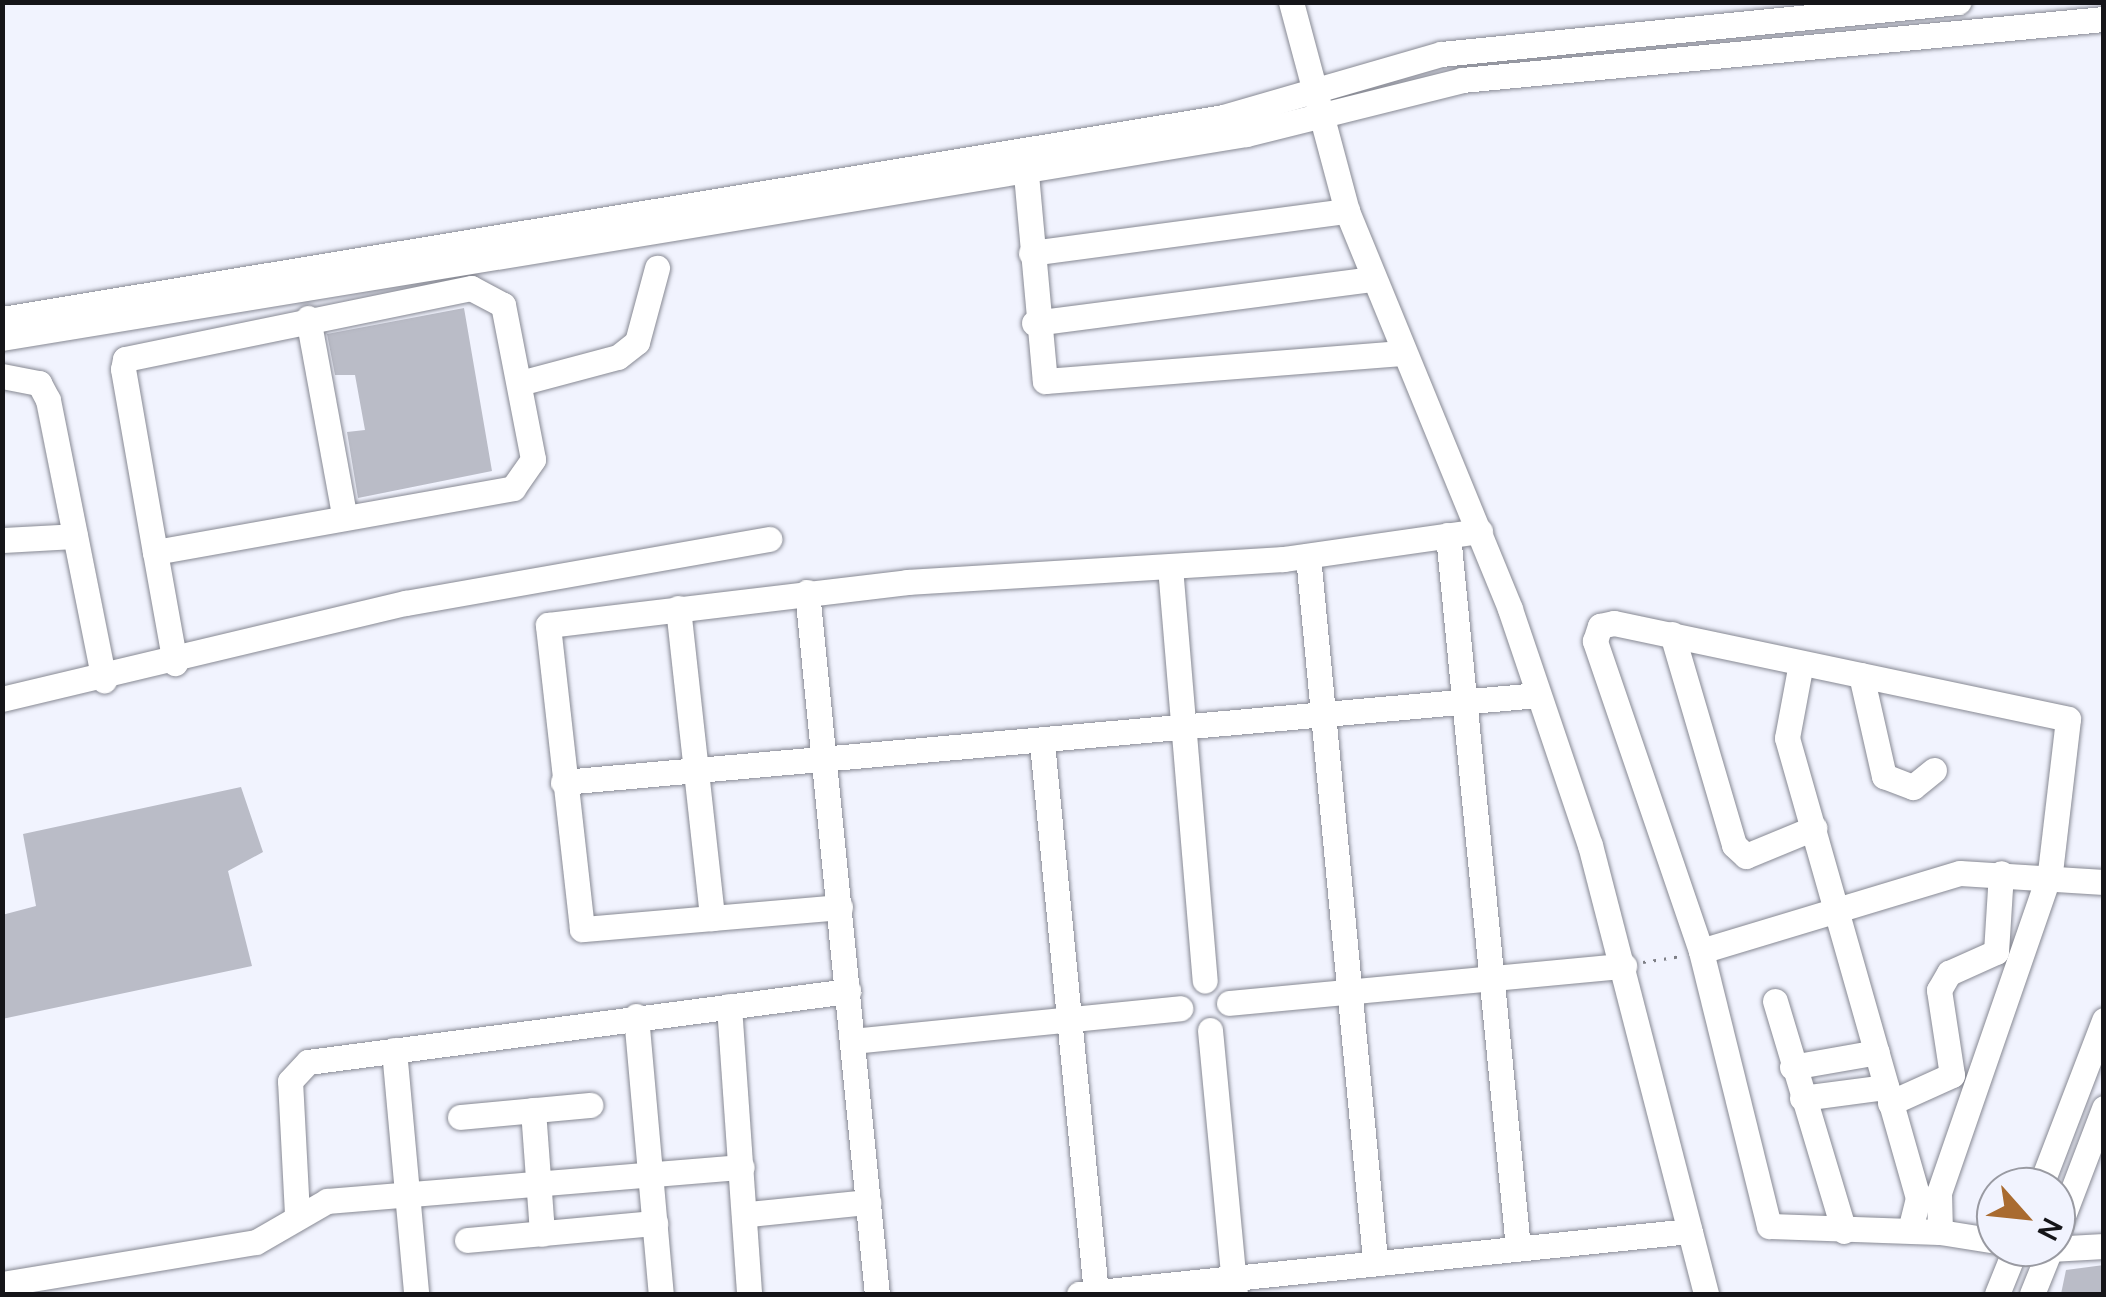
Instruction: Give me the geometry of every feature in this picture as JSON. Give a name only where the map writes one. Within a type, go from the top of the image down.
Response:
[{"type":"street","points":[[1291,2],[1347,211],[1371,279],[1480,531],[1633,964],[1706,1294]]},
{"type":"street","points":[[1318,103],[1422,58],[1691,12],[1958,2]]},
{"type":"street","points":[[2,338],[1222,117],[1462,80],[2104,19]]},
{"type":"street","points":[[1024,154],[1034,323],[1044,381],[1054,384],[1402,353]]},
{"type":"street","points":[[2,319],[1024,154]]},
{"type":"street","points":[[1031,253],[1347,211]]},
{"type":"street","points":[[520,383],[618,357],[637,342],[657,268]]},
{"type":"street","points":[[1034,323],[1371,279]]},
{"type":"street","points":[[155,552],[344,514],[514,488],[532,459],[503,305],[491,292],[308,318],[125,359],[155,552],[174,663]]},
{"type":"street","points":[[308,318],[344,514]]},
{"type":"street","points":[[2,376],[39,383],[48,400],[104,680]]},
{"type":"street","points":[[840,907],[582,929],[548,625],[808,592],[1308,556],[1480,531]]},
{"type":"street","points":[[1448,535],[1518,1248]]},
{"type":"street","points":[[2,540],[75,536]]},
{"type":"street","points":[[2,698],[104,680],[406,603],[768,539]]},
{"type":"street","points":[[1308,556],[1375,1260]]},
{"type":"street","points":[[1170,567],[1205,981],[1230,1002],[1350,994],[1633,964]]},
{"type":"street","points":[[808,592],[829,760],[877,1294]]},
{"type":"street","points":[[678,608],[712,918]]},
{"type":"street","points":[[1940,1232],[1939,1192],[2050,872],[2068,719],[1614,623],[1594,632],[1695,952],[1769,1226],[1844,1232],[1910,1230],[1976,1238]]},
{"type":"street","points":[[1672,634],[1734,845],[1746,856],[1814,828]]},
{"type":"street","points":[[1801,663],[1788,738],[1918,1198],[1910,1230]]},
{"type":"street","points":[[1862,676],[1884,776],[1912,787],[1934,770]]},
{"type":"street","points":[[563,782],[1184,732],[1538,695]]},
{"type":"street","points":[[1042,743],[1071,1019],[1088,1294],[1235,1287],[1375,1260],[1690,1231]]},
{"type":"street","points":[[1695,952],[1960,873],[2050,872],[2104,882]]},
{"type":"street","points":[[1802,1098],[1888,1095],[1952,1074],[1939,990],[1949,974],[1996,952],[2002,873]]},
{"type":"street","points":[[1180,1008],[1189,986],[1205,981]]},
{"type":"street","points":[[298,1214],[290,1080],[308,1062],[636,1016],[848,992]]},
{"type":"street","points":[[1775,1001],[1844,1232]]},
{"type":"street","points":[[1230,1002],[1210,1030],[1235,1287]]},
{"type":"street","points":[[729,1006],[742,1166],[750,1214],[750,1294]]},
{"type":"street","points":[[852,1042],[1180,1008]]},
{"type":"street","points":[[1180,1008],[1194,1028],[1210,1030]]},
{"type":"street","points":[[636,1016],[661,1294]]},
{"type":"street","points":[[2048,1167],[2104,1020]]},
{"type":"street","points":[[394,1050],[410,1192],[416,1294]]},
{"type":"street","points":[[1792,1067],[1877,1052]]},
{"type":"street","points":[[460,1117],[590,1104]]},
{"type":"street","points":[[2076,1181],[2104,1108]]},
{"type":"street","points":[[533,1110],[542,1234]]},
{"type":"street","points":[[2,1284],[256,1242],[298,1214],[410,1192],[742,1166]]},
{"type":"street","points":[[750,1214],[868,1202]]},
{"type":"street","points":[[466,1240],[654,1222]]},
{"type":"street","points":[[2076,1244],[2104,1246]]},
{"type":"street","points":[[1997,1294],[2008,1267]]},
{"type":"street","points":[[2032,1294],[2043,1267]]},
{"type":"path","points":[[1633,964],[1695,952]]},
{"type":"building","points":[[464,308],[492,471],[358,498],[347,432],[365,430],[355,375],[335,375],[327,334]]},
{"type":"building","points":[[241,787],[263,852],[228,871],[252,966],[2,1019],[2,915],[36,906],[23,834]]},
{"type":"building","points":[[2104,1265],[2104,1294],[2061,1294],[2066,1270]]}]
